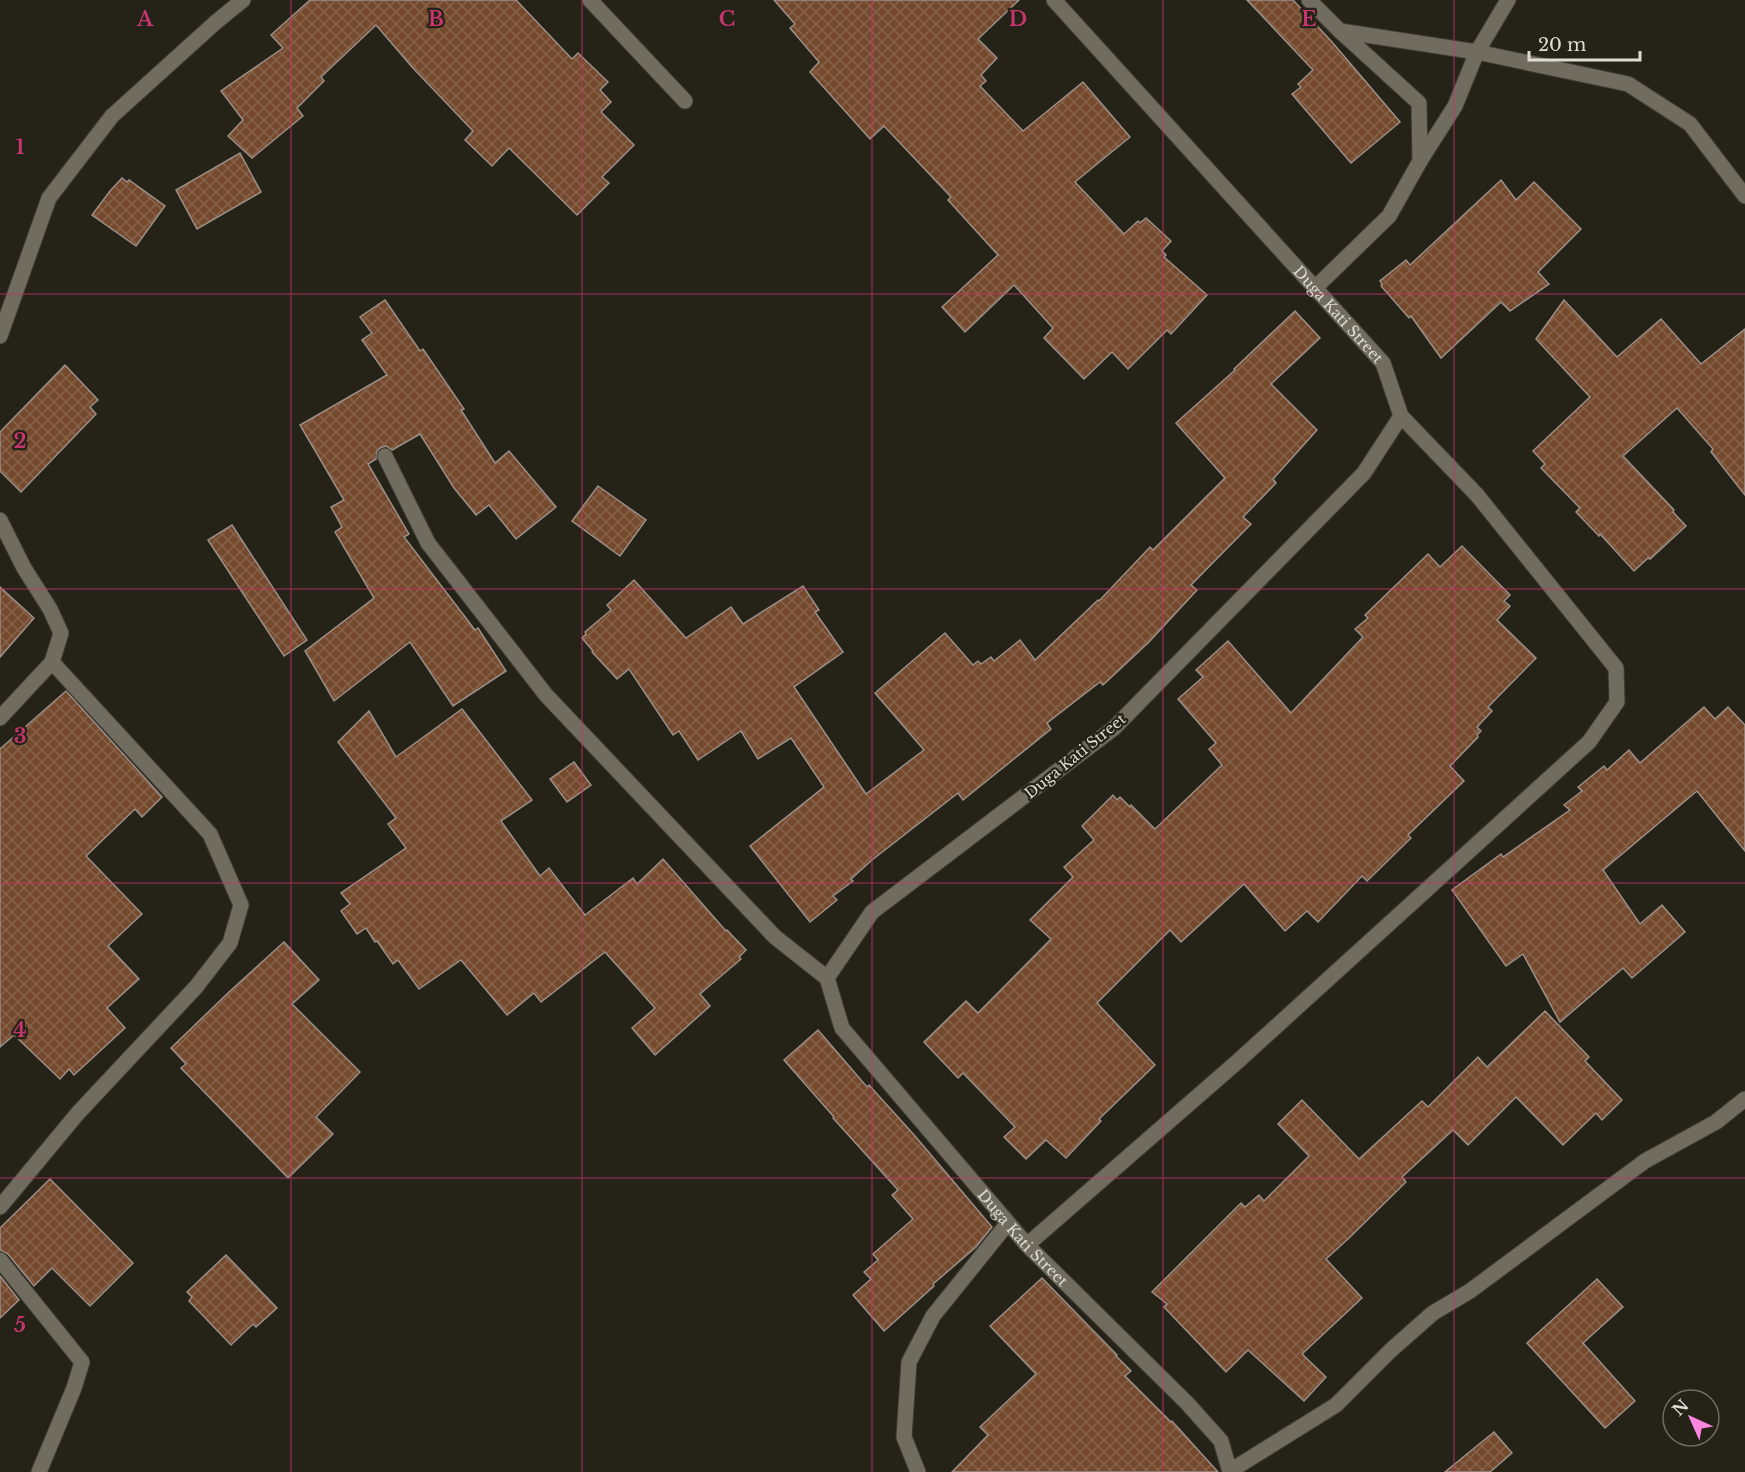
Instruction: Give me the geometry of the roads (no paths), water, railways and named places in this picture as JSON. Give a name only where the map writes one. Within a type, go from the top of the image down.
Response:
[{"type":"street","points":[[0,336],[49,198],[112,116],[243,0]]},
{"type":"street","points":[[590,0],[685,101]]},
{"type":"street","name":"Duga Kati Street","points":[[1054,0],[1383,363],[1401,416],[1364,473],[1114,728],[872,912],[827,978],[842,1028],[1027,1245],[1194,1410],[1221,1441],[1230,1471]]},
{"type":"street","points":[[1309,0],[1419,103],[1420,161]]},
{"type":"street","points":[[1316,287],[1389,216],[1455,106],[1477,52],[1508,0]]},
{"type":"street","points":[[1340,31],[1477,52],[1628,84],[1690,124],[1745,196]]},
{"type":"street","points":[[1027,1245],[1237,1062],[1589,742],[1617,702],[1616,668],[1477,495],[1401,416]]},
{"type":"street","points":[[385,456],[428,543],[546,695],[775,937],[827,978]]},
{"type":"street","points":[[0,520],[61,633],[52,662],[0,718]]},
{"type":"street","points":[[0,1207],[78,1113],[196,987],[230,943],[241,905],[210,834],[52,662]]},
{"type":"street","points":[[1230,1471],[1336,1406],[1391,1350],[1433,1313],[1470,1291],[1645,1161],[1716,1122],[1745,1100]]},
{"type":"street","points":[[918,1472],[904,1437],[909,1362],[933,1316],[1008,1224]]},
{"type":"street","points":[[0,1260],[82,1362],[74,1388],[39,1472]]}]
